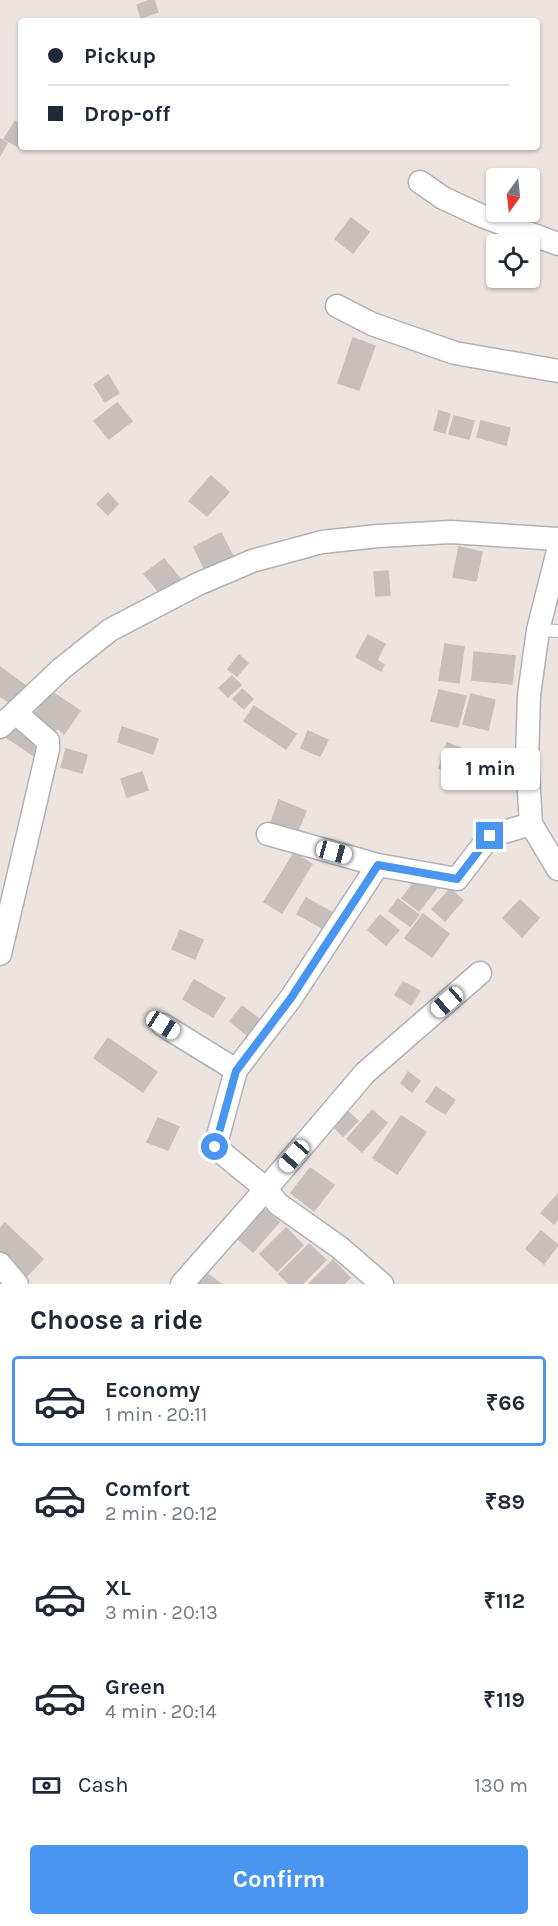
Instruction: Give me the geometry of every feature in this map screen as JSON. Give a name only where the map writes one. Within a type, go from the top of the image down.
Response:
[{"type":"street","points":[[420,182],[443,198],[482,216],[558,244]]},
{"type":"street","points":[[337,306],[372,324],[455,353],[558,371]]},
{"type":"street","points":[[0,954],[48,749],[48,741],[8,720],[61,669],[110,630],[198,584],[252,561],[322,542],[451,532],[558,539]]},
{"type":"street","points":[[558,551],[548,631],[530,695],[527,760],[531,824],[558,869]]},
{"type":"street","points":[[268,834],[378,865],[457,879],[490,836],[531,824]]},
{"type":"street","points":[[378,865],[291,998],[236,1071],[215,1147],[266,1189],[278,1204],[339,1247],[382,1284]]},
{"type":"street","points":[[182,1284],[365,1073],[480,974]]},
{"type":"street","points":[[163,1025],[236,1071]]},
{"type":"street","points":[[0,1264],[17,1284]]},
{"type":"building","points":[[154,0],[158,12],[141,18],[137,5]]},
{"type":"building","points":[[15,121],[18,123],[18,146],[4,139]]},
{"type":"building","points":[[0,139],[7,143],[0,156]]},
{"type":"building","points":[[351,218],[369,232],[353,253],[335,239]]},
{"type":"building","points":[[353,338],[375,346],[359,390],[338,383]]},
{"type":"building","points":[[108,375],[119,393],[105,402],[94,385]]},
{"type":"building","points":[[117,403],[132,421],[109,439],[94,421]]},
{"type":"building","points":[[439,411],[450,414],[445,433],[434,430]]},
{"type":"building","points":[[454,416],[474,421],[469,439],[449,434]]},
{"type":"building","points":[[481,421],[510,428],[506,445],[477,437]]},
{"type":"building","points":[[211,476],[229,492],[207,516],[189,501]]},
{"type":"building","points":[[108,493],[118,504],[108,515],[97,504]]},
{"type":"building","points":[[221,533],[234,558],[206,572],[194,547]]},
{"type":"building","points":[[459,547],[482,552],[476,581],[453,577]]},
{"type":"building","points":[[164,559],[182,581],[163,597],[144,574]]},
{"type":"building","points":[[388,571],[390,595],[376,596],[374,572]]},
{"type":"building","points":[[368,635],[385,644],[377,660],[384,665],[381,671],[356,657]]},
{"type":"building","points":[[445,644],[464,647],[459,683],[439,680]]},
{"type":"building","points":[[474,652],[515,656],[512,684],[472,680]]},
{"type":"building","points":[[239,655],[248,663],[237,676],[228,669]]},
{"type":"building","points":[[0,667],[27,687],[13,705],[0,696]]},
{"type":"building","points":[[232,676],[241,685],[228,697],[219,688]]},
{"type":"building","points":[[242,689],[253,699],[244,709],[233,699]]},
{"type":"building","points":[[439,690],[466,696],[458,727],[431,721]]},
{"type":"building","points":[[51,691],[80,711],[64,734],[57,728],[52,735],[31,719]]},
{"type":"building","points":[[471,694],[495,700],[488,730],[463,724]]},
{"type":"building","points":[[254,706],[296,734],[286,749],[244,721]]},
{"type":"building","points":[[122,727],[158,739],[153,754],[118,742]]},
{"type":"building","points":[[12,728],[41,746],[34,756],[6,737]]},
{"type":"building","points":[[308,731],[328,740],[320,756],[301,748]]},
{"type":"building","points":[[447,743],[463,749],[461,757],[472,761],[466,776],[439,768]]},
{"type":"building","points":[[66,749],[87,755],[82,773],[61,767]]},
{"type":"building","points":[[142,772],[148,790],[127,797],[121,779]]},
{"type":"building","points":[[279,800],[306,811],[296,835],[270,825]]},
{"type":"building","points":[[294,853],[312,864],[282,913],[264,902]]},
{"type":"building","points":[[419,876],[436,889],[419,911],[402,898]]},
{"type":"building","points":[[450,889],[463,900],[445,921],[432,909]]},
{"type":"building","points":[[306,898],[333,913],[324,929],[297,914]]},
{"type":"building","points":[[398,899],[419,915],[410,926],[389,911]]},
{"type":"building","points":[[520,900],[539,918],[522,937],[503,918]]},
{"type":"building","points":[[423,914],[449,934],[432,957],[405,938]]},
{"type":"building","points":[[380,915],[399,930],[386,945],[368,930]]},
{"type":"building","points":[[180,930],[203,940],[195,959],[172,949]]},
{"type":"building","points":[[194,980],[225,998],[213,1017],[183,999]]},
{"type":"building","points":[[403,982],[420,991],[411,1005],[395,995]]},
{"type":"building","points":[[242,1006],[262,1021],[249,1037],[230,1021]]},
{"type":"building","points":[[108,1038],[157,1072],[143,1092],[94,1058]]},
{"type":"building","points":[[408,1072],[420,1081],[412,1092],[401,1083]]},
{"type":"building","points":[[436,1087],[455,1100],[445,1114],[426,1102]]},
{"type":"building","points":[[372,1110],[387,1123],[362,1152],[347,1139]]},
{"type":"building","points":[[347,1111],[358,1121],[343,1136],[333,1126]]},
{"type":"building","points":[[401,1116],[426,1132],[397,1174],[373,1158]]},
{"type":"building","points":[[158,1118],[179,1127],[168,1150],[147,1142]]},
{"type":"building","points":[[310,1168],[334,1185],[314,1211],[291,1193]]},
{"type":"building","points":[[558,1194],[558,1219],[554,1224],[541,1213]]},
{"type":"building","points":[[260,1206],[279,1222],[253,1252],[235,1236]]},
{"type":"building","points":[[5,1223],[43,1259],[26,1277],[0,1252],[0,1229]]},
{"type":"building","points":[[286,1228],[303,1245],[277,1271],[260,1254]]},
{"type":"building","points":[[541,1231],[558,1245],[544,1264],[526,1249]]},
{"type":"building","points":[[309,1244],[326,1260],[302,1284],[289,1284],[279,1274]]},
{"type":"building","points":[[333,1260],[350,1278],[344,1284],[309,1284]]},
{"type":"building","points":[[204,1271],[221,1284],[194,1284]]},
{"type":"route","points":[[215,1147],[236,1071],[291,998],[378,865],[457,879],[490,836]]}]
